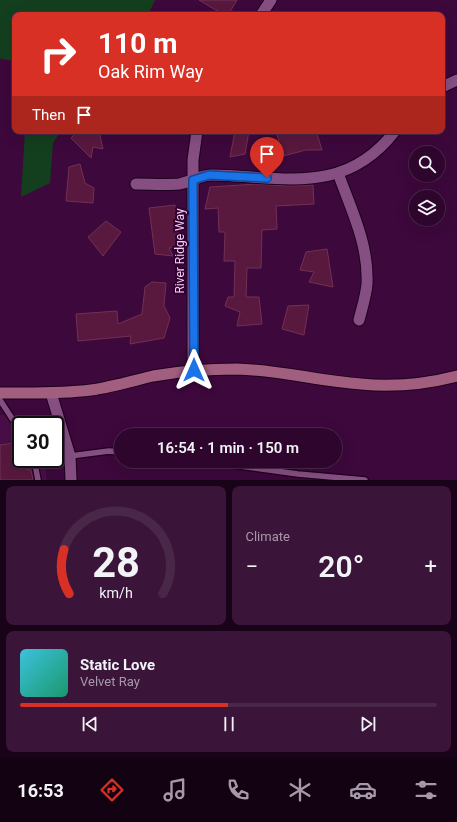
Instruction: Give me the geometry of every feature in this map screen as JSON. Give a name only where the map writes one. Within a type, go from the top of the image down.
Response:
[{"type":"main road","points":[[0,393],[50,394],[92,390],[154,376],[194,370],[238,369],[280,372],[360,384],[382,385],[416,384],[457,376]]},
{"type":"street","points":[[263,12],[271,0]]},
{"type":"street","points":[[445,86],[457,80]]},
{"type":"street","name":"River Ridge Way","points":[[194,370],[193,160],[197,134]]},
{"type":"street","points":[[136,184],[180,184],[209,175],[295,180],[316,178],[338,173],[356,165],[370,156],[392,134]]},
{"type":"street","points":[[338,173],[362,237],[365,253],[367,284],[359,320]]},
{"type":"street","points":[[50,394],[70,456],[71,480]]},
{"type":"lane","points":[[0,400],[12,418]]},
{"type":"lane","points":[[70,456],[114,451]]},
{"type":"lane","points":[[36,468],[38,480]]},
{"type":"lane","points":[[255,468],[298,474],[365,480]]},
{"type":"shaded area","points":[[0,415],[38,415],[12,416],[12,468],[45,468],[47,480],[0,480]]},
{"type":"green space","points":[[0,0],[155,0],[149,12],[12,12],[12,61],[0,58]]},
{"type":"green space","points":[[25,134],[59,134],[53,143],[50,183],[21,197]]},
{"type":"building","points":[[199,0],[237,0],[230,12],[219,12]]},
{"type":"building","points":[[75,134],[100,134],[103,149],[93,147],[91,158],[71,138]]},
{"type":"building","points":[[234,134],[248,134],[245,154],[230,157]]},
{"type":"building","points":[[277,134],[317,134],[322,150],[306,150],[283,156]]},
{"type":"building","points":[[80,164],[85,183],[94,188],[93,203],[66,201],[69,167]]},
{"type":"building","points":[[257,184],[287,186],[313,185],[314,204],[276,206],[277,229],[262,230],[261,268],[247,268],[246,297],[259,297],[262,324],[237,326],[240,312],[225,306],[228,297],[234,297],[235,261],[224,261],[225,232],[219,232],[218,208],[205,209],[210,187]]},
{"type":"building","points":[[175,205],[180,247],[169,248],[173,256],[155,254],[149,208]]},
{"type":"building","points":[[106,221],[121,232],[103,256],[88,237]]},
{"type":"building","points":[[327,249],[333,287],[309,282],[314,272],[300,270],[306,252]]},
{"type":"building","points":[[152,282],[166,283],[164,306],[170,318],[164,338],[130,344],[131,336],[78,341],[76,314],[117,311],[118,324],[142,314],[145,287]]},
{"type":"building","points":[[309,305],[304,335],[282,329],[288,306]]},
{"type":"building","points":[[12,443],[12,468],[27,468],[27,470],[31,470],[33,480],[0,480],[0,445]]},
{"type":"route","points":[[194,370],[193,180],[209,175],[267,178]]}]
